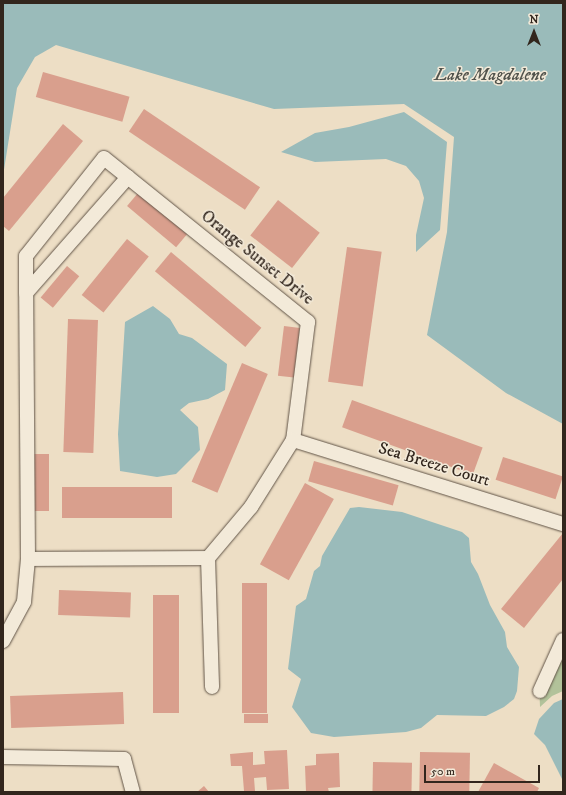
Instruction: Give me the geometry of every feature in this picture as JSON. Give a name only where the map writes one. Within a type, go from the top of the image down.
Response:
[{"type":"street","name":"Orange Sunset Drive","points":[[3,641],[24,602],[28,559],[26,256],[104,158],[308,322],[293,440],[251,507],[208,558]]},
{"type":"street","points":[[26,293],[128,177]]},
{"type":"street","name":"Sea Breeze Court","points":[[293,440],[563,524]]},
{"type":"street","points":[[28,559],[208,558],[212,687]]},
{"type":"street","points":[[540,691],[563,640]]},
{"type":"street","points":[[3,757],[124,759],[133,792]]},
{"type":"green space","points":[[563,647],[563,691],[552,696],[540,707],[539,683]]},
{"type":"water","name":"Lake Magdalene","points":[[3,3],[563,3],[563,424],[506,393],[427,335],[447,232],[454,137],[404,104],[274,109],[56,45],[35,57],[17,88],[3,176]]},
{"type":"water","points":[[404,112],[447,142],[440,230],[416,252],[416,235],[424,198],[419,181],[406,166],[386,159],[315,162],[281,152],[315,133],[349,127]]},
{"type":"water","points":[[153,306],[170,319],[179,334],[192,338],[227,364],[225,390],[208,399],[189,403],[180,410],[198,427],[200,450],[176,474],[157,477],[120,471],[118,434],[125,322]]},
{"type":"water","points":[[359,507],[402,512],[462,532],[469,538],[471,562],[478,574],[490,605],[505,632],[507,647],[519,667],[517,691],[514,699],[504,707],[486,716],[437,715],[421,728],[406,732],[334,737],[311,733],[292,707],[301,679],[288,669],[296,606],[306,599],[314,571],[320,566],[322,556],[350,508]]},
{"type":"water","points":[[563,699],[563,781],[545,745],[534,734],[539,719],[554,703]]},
{"type":"building","points":[[43,72],[130,97],[122,122],[36,97]]},
{"type":"building","points":[[144,109],[260,187],[245,210],[129,131]]},
{"type":"building","points":[[63,124],[83,141],[9,231],[3,226],[3,198]]},
{"type":"building","points":[[138,193],[187,234],[176,247],[127,206]]},
{"type":"building","points":[[278,200],[320,233],[292,268],[250,235]]},
{"type":"building","points":[[127,239],[149,257],[103,313],[82,295]]},
{"type":"building","points":[[347,247],[382,252],[363,387],[328,382]]},
{"type":"building","points":[[171,252],[261,328],[245,347],[155,271]]},
{"type":"building","points":[[67,266],[79,276],[53,308],[41,297]]},
{"type":"building","points":[[68,319],[98,320],[93,453],[63,452]]},
{"type":"building","points":[[284,326],[300,328],[294,378],[278,376]]},
{"type":"building","points":[[242,363],[268,374],[217,493],[192,482]]},
{"type":"building","points":[[352,400],[483,448],[473,475],[342,427]]},
{"type":"building","points":[[32,454],[49,454],[49,511],[32,511]]},
{"type":"building","points":[[503,457],[563,476],[556,499],[496,480]]},
{"type":"building","points":[[314,461],[399,485],[393,505],[308,481]]},
{"type":"building","points":[[305,483],[334,499],[289,580],[260,564]]},
{"type":"building","points":[[62,487],[172,487],[172,518],[62,518]]},
{"type":"building","points":[[563,533],[563,579],[524,628],[501,609]]},
{"type":"building","points":[[242,583],[267,583],[267,713],[242,713]]},
{"type":"building","points":[[59,590],[131,593],[130,617],[58,615]]},
{"type":"building","points":[[153,595],[179,595],[179,713],[153,713]]},
{"type":"building","points":[[123,692],[124,724],[11,728],[10,696]]},
{"type":"building","points":[[244,714],[268,714],[268,723],[244,723]]},
{"type":"building","points":[[287,750],[289,789],[267,790],[266,777],[254,778],[255,791],[244,791],[242,766],[231,766],[230,754],[253,752],[253,765],[265,764],[264,751]]},
{"type":"building","points":[[420,752],[470,753],[469,792],[419,792]]},
{"type":"building","points":[[339,753],[340,787],[328,788],[329,792],[306,792],[305,766],[316,765],[316,754]]},
{"type":"building","points":[[373,762],[412,763],[411,792],[372,792]]},
{"type":"building","points":[[494,763],[539,788],[537,792],[478,792]]},
{"type":"building","points":[[204,786],[209,792],[197,792]]}]
